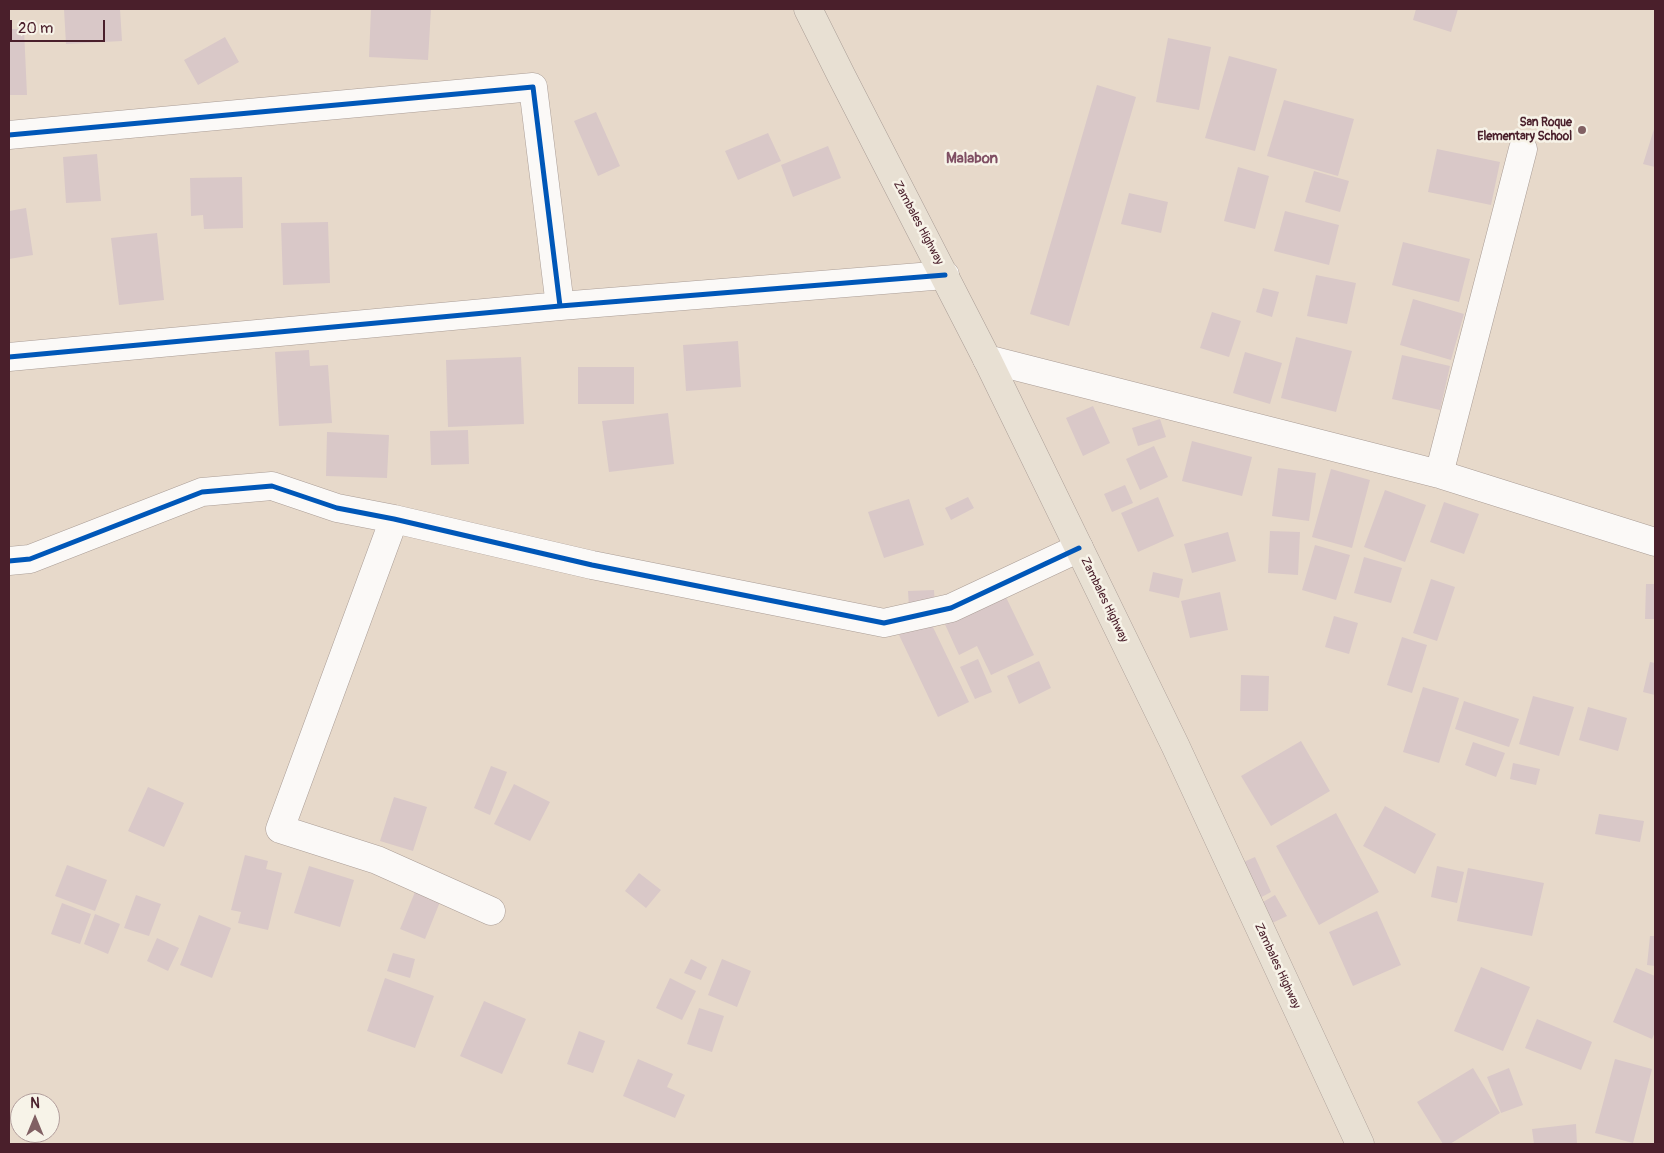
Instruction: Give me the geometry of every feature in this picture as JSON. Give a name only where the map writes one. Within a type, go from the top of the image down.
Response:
[{"type":"main road","name":"Zambales Highway","points":[[808,9],[840,75],[987,358],[1175,745],[1360,1144]]},
{"type":"street","points":[[9,135],[533,87],[560,306]]},
{"type":"street","points":[[1439,474],[1523,149]]},
{"type":"street","points":[[9,357],[560,306],[945,275]]},
{"type":"street","points":[[987,358],[1439,474],[1655,542]]},
{"type":"street","points":[[9,561],[30,559],[202,492],[272,486],[337,508],[592,565],[884,623],[951,608],[1079,548]]},
{"type":"street","points":[[394,520],[280,829],[377,860],[491,911]]},
{"type":"building","points":[[64,9],[120,9],[122,41],[66,44]]},
{"type":"building","points":[[371,9],[431,9],[428,60],[369,57]]},
{"type":"building","points":[[1416,9],[1458,9],[1451,32],[1413,20]]},
{"type":"building","points":[[9,29],[24,29],[27,95],[9,95]]},
{"type":"building","points":[[225,37],[239,62],[198,85],[184,60]]},
{"type":"building","points":[[1168,38],[1211,47],[1199,110],[1156,102]]},
{"type":"building","points":[[1229,56],[1277,69],[1255,151],[1205,138]]},
{"type":"building","points":[[1097,85],[1136,97],[1069,326],[1030,314]]},
{"type":"building","points":[[1284,100],[1354,119],[1338,176],[1267,156]]},
{"type":"building","points":[[596,112],[620,166],[598,176],[574,121]]},
{"type":"building","points":[[1655,126],[1655,167],[1643,164]]},
{"type":"building","points":[[768,133],[781,161],[738,180],[725,151]]},
{"type":"building","points":[[828,146],[841,178],[793,197],[781,165]]},
{"type":"building","points":[[1437,149],[1500,162],[1491,205],[1428,192]]},
{"type":"building","points":[[97,154],[101,201],[66,203],[63,157]]},
{"type":"building","points":[[1238,167],[1269,176],[1255,229],[1224,221]]},
{"type":"building","points":[[1314,171],[1349,181],[1340,212],[1305,202]]},
{"type":"building","points":[[242,177],[243,228],[204,229],[203,215],[191,216],[190,178]]},
{"type":"building","points":[[1129,193],[1168,202],[1161,233],[1121,224]]},
{"type":"building","points":[[26,208],[33,255],[9,259],[9,211]]},
{"type":"building","points":[[1285,211],[1339,225],[1329,265],[1274,251]]},
{"type":"building","points":[[328,222],[330,283],[283,285],[281,223]]},
{"type":"building","points":[[157,233],[164,300],[119,305],[111,238]]},
{"type":"building","points":[[1403,242],[1470,259],[1459,302],[1392,285]]},
{"type":"building","points":[[1316,275],[1356,283],[1347,324],[1307,316]]},
{"type":"building","points":[[1263,288],[1279,292],[1272,317],[1256,312]]},
{"type":"building","points":[[1413,299],[1464,314],[1451,360],[1400,345]]},
{"type":"building","points":[[1212,312],[1241,321],[1229,357],[1200,348]]},
{"type":"building","points":[[1296,337],[1352,351],[1336,412],[1281,398]]},
{"type":"building","points":[[738,341],[741,387],[686,391],[683,345]]},
{"type":"building","points":[[309,350],[310,366],[328,365],[332,423],[279,426],[275,352]]},
{"type":"building","points":[[1245,352],[1282,363],[1270,404],[1233,393]]},
{"type":"building","points":[[1402,355],[1450,366],[1440,410],[1392,399]]},
{"type":"building","points":[[521,357],[524,424],[448,427],[446,360]]},
{"type":"building","points":[[578,367],[634,367],[634,404],[578,404]]},
{"type":"building","points":[[1093,406],[1110,443],[1083,456],[1066,418]]},
{"type":"building","points":[[668,413],[674,464],[609,472],[602,421]]},
{"type":"building","points":[[1160,419],[1166,437],[1138,446],[1132,428]]},
{"type":"building","points":[[468,430],[469,464],[431,465],[430,431]]},
{"type":"building","points":[[327,432],[389,435],[387,478],[326,476]]},
{"type":"building","points":[[1192,441],[1252,457],[1242,496],[1182,481]]},
{"type":"building","points":[[1154,446],[1168,477],[1140,490],[1126,459]]},
{"type":"building","points":[[1278,468],[1316,473],[1309,521],[1272,516]]},
{"type":"building","points":[[1331,469],[1370,480],[1352,548],[1312,537]]},
{"type":"building","points":[[1125,485],[1133,503],[1112,512],[1104,494]]},
{"type":"building","points":[[1385,490],[1426,505],[1405,562],[1364,547]]},
{"type":"building","points":[[968,497],[974,508],[951,520],[945,508]]},
{"type":"building","points":[[1158,497],[1174,536],[1138,552],[1121,513]]},
{"type":"building","points":[[909,499],[924,545],[884,558],[868,512]]},
{"type":"building","points":[[1444,502],[1479,514],[1464,554],[1430,542]]},
{"type":"building","points":[[1270,531],[1300,532],[1298,575],[1268,573]]},
{"type":"building","points":[[1228,532],[1236,561],[1192,573],[1184,544]]},
{"type":"building","points":[[1315,545],[1350,555],[1336,600],[1302,590]]},
{"type":"building","points":[[1364,557],[1402,568],[1391,603],[1354,593]]},
{"type":"building","points":[[1153,572],[1183,579],[1179,598],[1149,591]]},
{"type":"building","points":[[1431,579],[1455,587],[1437,641],[1413,633]]},
{"type":"building","points":[[1646,584],[1655,584],[1655,619],[1645,619]]},
{"type":"building","points":[[934,590],[935,606],[909,607],[908,591]]},
{"type":"building","points":[[1003,591],[1034,655],[991,675],[977,646],[959,655],[943,620]]},
{"type":"building","points":[[1220,592],[1228,630],[1190,638],[1181,601]]},
{"type":"building","points":[[1334,616],[1358,623],[1349,654],[1325,647]]},
{"type":"building","points":[[930,621],[969,702],[938,717],[899,635]]},
{"type":"building","points":[[1402,637],[1427,645],[1412,693],[1387,685]]},
{"type":"building","points":[[978,659],[992,692],[975,699],[960,667]]},
{"type":"building","points":[[1039,661],[1051,688],[1019,704],[1007,676]]},
{"type":"building","points":[[1650,662],[1655,663],[1655,695],[1643,692]]},
{"type":"building","points":[[1241,675],[1269,676],[1268,711],[1240,711]]},
{"type":"building","points":[[1423,687],[1459,698],[1439,763],[1403,752]]},
{"type":"building","points":[[1533,696],[1574,707],[1559,756],[1519,744]]},
{"type":"building","points":[[1464,701],[1519,719],[1509,747],[1455,729]]},
{"type":"building","points":[[1588,707],[1627,718],[1618,751],[1579,740]]},
{"type":"building","points":[[1301,741],[1330,791],[1271,826],[1241,776]]},
{"type":"building","points":[[1473,742],[1505,753],[1496,777],[1465,765]]},
{"type":"building","points":[[1513,763],[1540,769],[1536,785],[1510,779]]},
{"type":"building","points":[[491,766],[507,772],[490,815],[474,808]]},
{"type":"building","points":[[514,784],[550,802],[530,841],[494,824]]},
{"type":"building","points":[[148,787],[184,803],[164,847],[128,831]]},
{"type":"building","points":[[394,797],[427,807],[413,851],[380,841]]},
{"type":"building","points":[[1385,806],[1436,834],[1415,874],[1363,846]]},
{"type":"building","points":[[1336,813],[1379,892],[1319,925],[1276,846]]},
{"type":"building","points":[[1599,814],[1644,821],[1640,842],[1595,834]]},
{"type":"building","points":[[245,855],[268,861],[266,869],[282,873],[268,930],[238,923],[241,912],[231,910]]},
{"type":"building","points":[[1255,857],[1271,892],[1256,900],[1239,864]]},
{"type":"building","points":[[67,865],[107,880],[95,911],[55,896]]},
{"type":"building","points":[[309,866],[354,880],[340,927],[294,913]]},
{"type":"building","points":[[1437,866],[1464,872],[1457,903],[1431,897]]},
{"type":"building","points":[[1468,868],[1544,883],[1532,936],[1457,921]]},
{"type":"building","points":[[639,873],[661,890],[646,908],[625,891]]},
{"type":"building","points":[[415,892],[440,902],[425,939],[400,929]]},
{"type":"building","points":[[136,895],[161,904],[149,936],[124,928]]},
{"type":"building","points":[[1275,895],[1287,916],[1268,925],[1258,905]]},
{"type":"building","points":[[62,903],[91,914],[80,944],[51,934]]},
{"type":"building","points":[[1377,911],[1401,965],[1353,986],[1329,932]]},
{"type":"building","points":[[95,914],[120,924],[108,954],[84,944]]},
{"type":"building","points":[[199,915],[231,928],[212,978],[180,965]]},
{"type":"building","points":[[1650,936],[1655,936],[1655,966],[1647,965]]},
{"type":"building","points":[[157,938],[179,948],[168,971],[147,961]]},
{"type":"building","points":[[393,953],[415,959],[410,978],[387,971]]},
{"type":"building","points":[[691,959],[707,967],[701,980],[684,973]]},
{"type":"building","points":[[722,959],[751,971],[737,1007],[708,995]]},
{"type":"building","points":[[1481,967],[1530,987],[1503,1051],[1454,1031]]},
{"type":"building","points":[[1636,968],[1655,976],[1655,1032],[1652,1039],[1613,1022]]},
{"type":"building","points":[[385,978],[434,996],[415,1048],[367,1031]]},
{"type":"building","points":[[670,978],[696,991],[682,1020],[656,1008]]},
{"type":"building","points":[[484,1001],[526,1019],[502,1074],[460,1056]]},
{"type":"building","points":[[699,1008],[724,1016],[712,1052],[687,1044]]},
{"type":"building","points":[[1537,1019],[1592,1042],[1581,1070],[1525,1048]]},
{"type":"building","points":[[579,1031],[605,1041],[593,1073],[567,1064]]},
{"type":"building","points":[[638,1059],[673,1074],[667,1087],[685,1095],[675,1118],[623,1096]]},
{"type":"building","points":[[1615,1059],[1652,1069],[1633,1143],[1595,1133]]},
{"type":"building","points":[[1473,1068],[1500,1113],[1450,1144],[1443,1144],[1417,1102]]},
{"type":"building","points":[[1509,1068],[1523,1105],[1501,1113],[1487,1077]]},
{"type":"building","points":[[1576,1124],[1577,1144],[1534,1144],[1532,1129]]},
{"type":"cycle path","points":[[9,135],[533,87],[560,306]]},
{"type":"cycle path","points":[[9,357],[560,306],[945,275]]},
{"type":"cycle path","points":[[9,561],[30,559],[202,492],[272,486],[337,508],[394,519],[592,565],[884,623],[951,608],[1079,548]]},
{"type":"place","name":"San Roque Elementary School","points":[[1582,130]]},
{"type":"district","name":"Malabon","points":[[972,159]]}]
